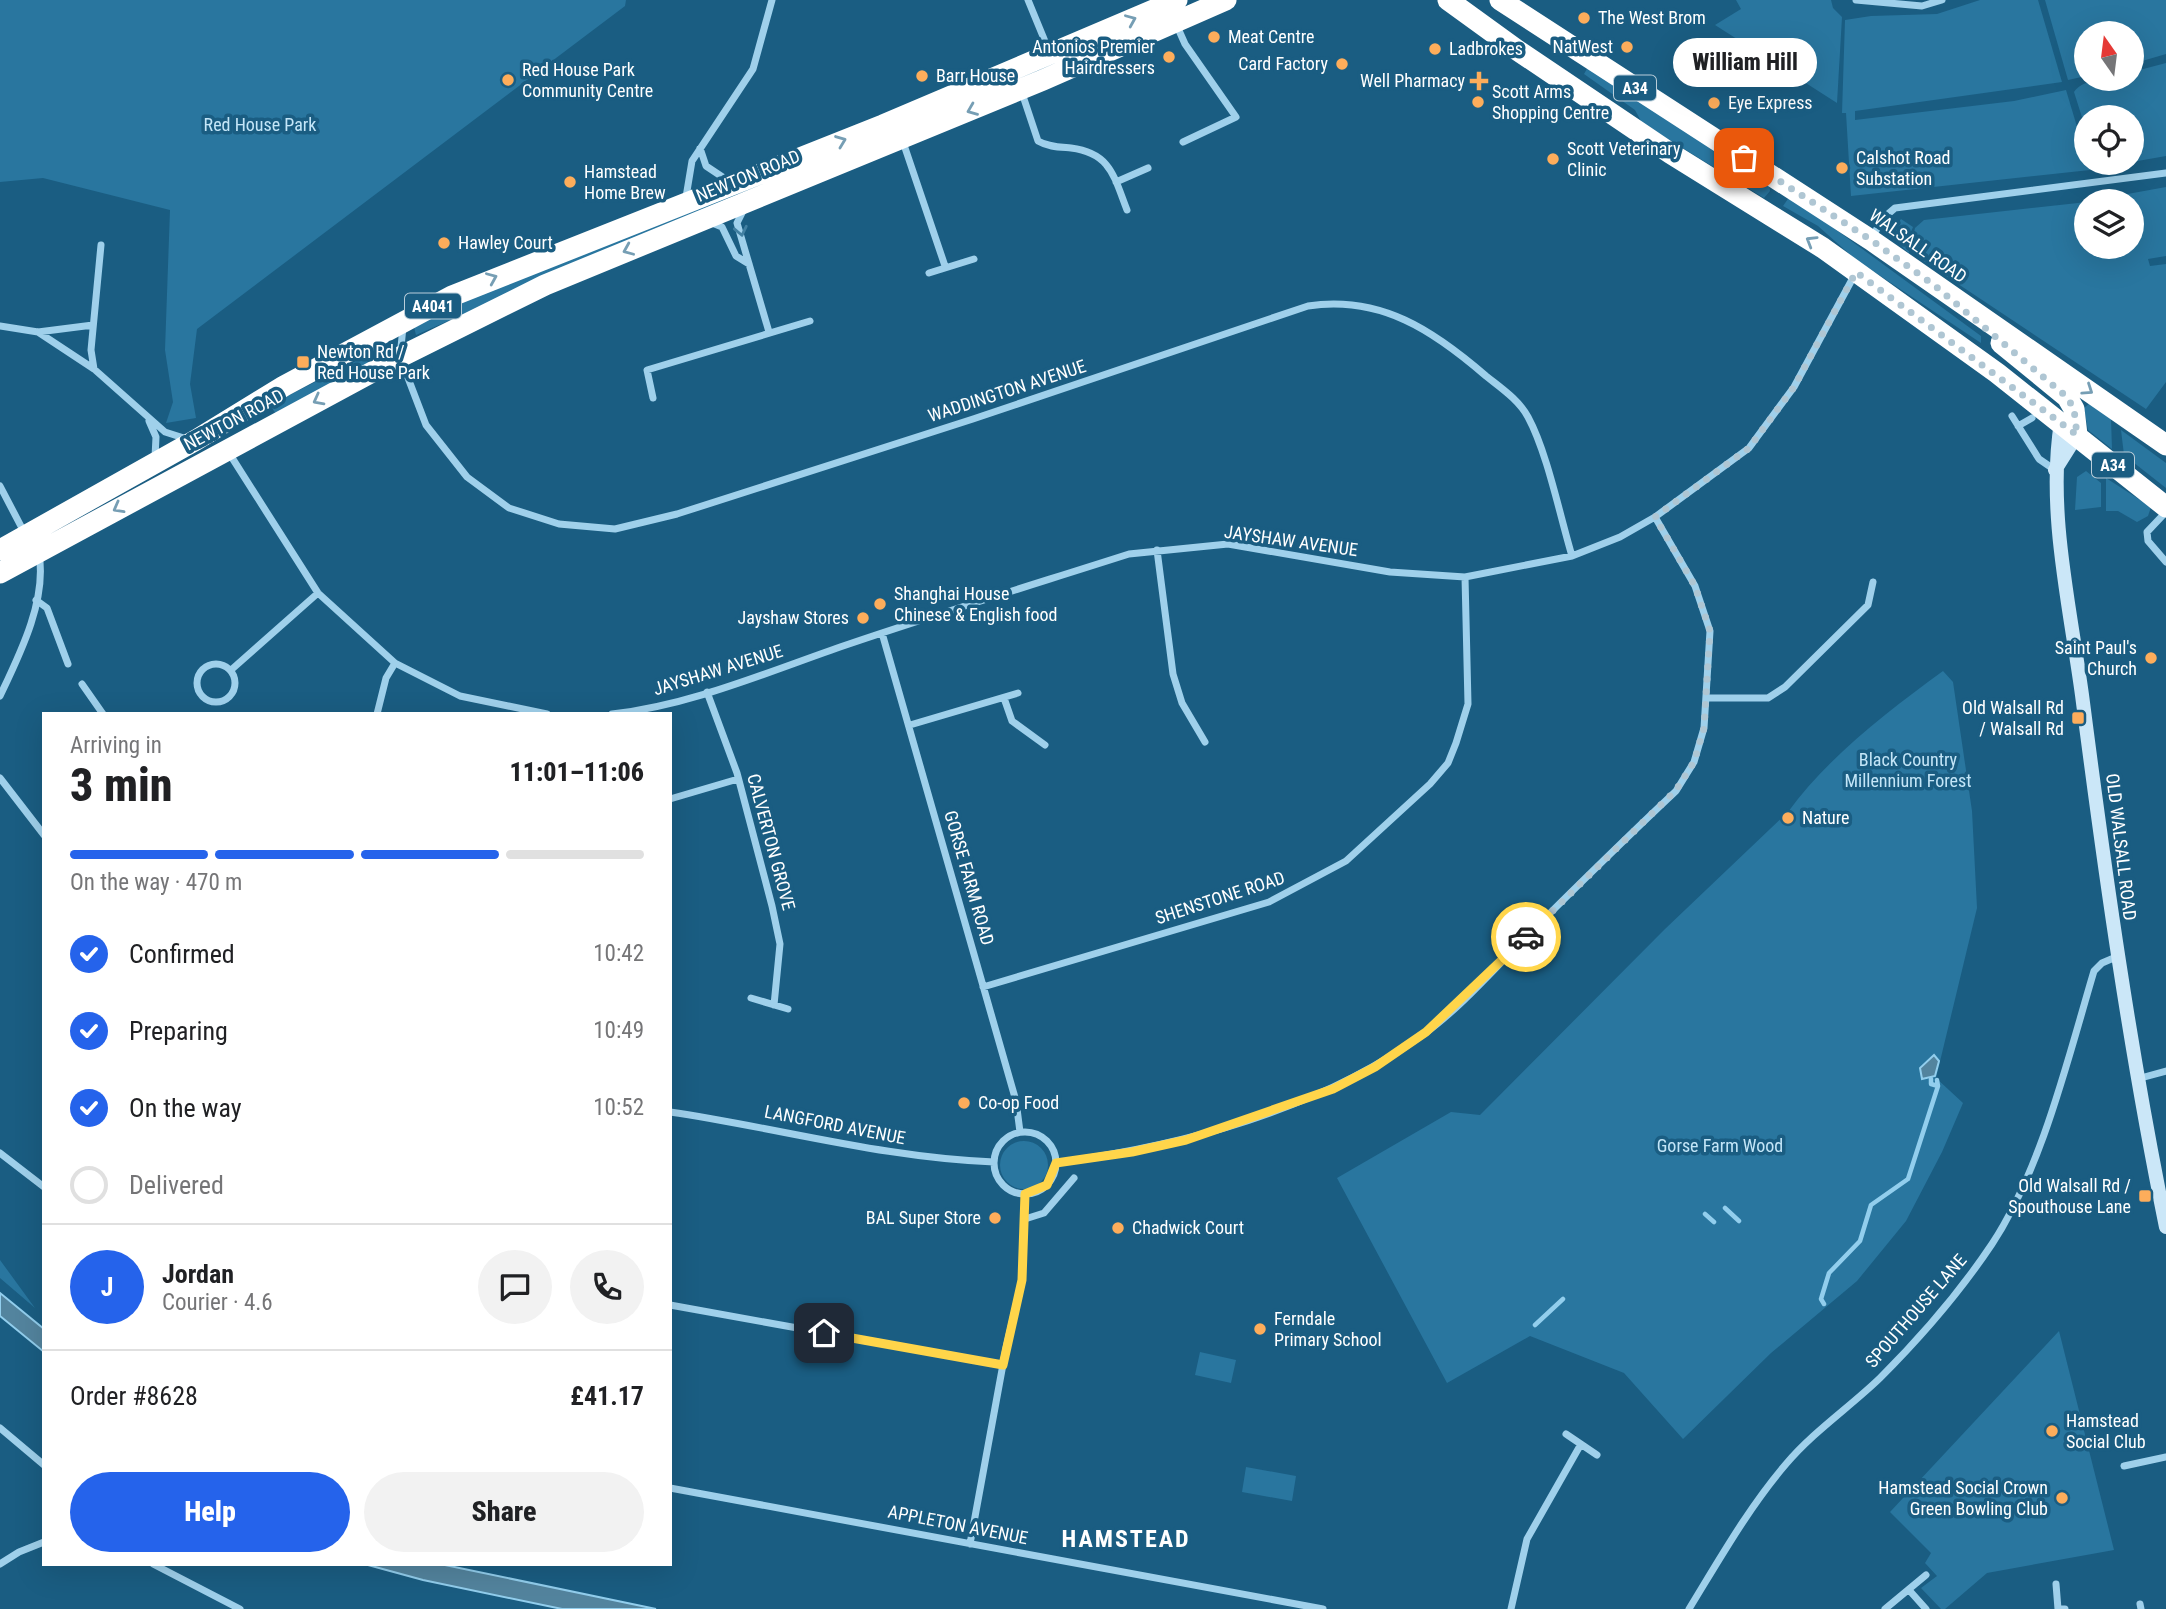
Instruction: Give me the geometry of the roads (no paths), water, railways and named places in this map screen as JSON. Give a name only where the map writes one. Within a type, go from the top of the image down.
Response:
[{"type":"highway","name":"NEWTON ROAD","points":[[0,573],[32,543],[154,464],[411,317],[533,261],[883,125],[1177,0]]},
{"type":"highway","name":"NEWTON ROAD","points":[[0,550],[32,543],[226,449],[400,356],[545,285],[1020,90],[1226,0]]},
{"type":"highway","name":"A34","points":[[1448,0],[1517,50],[1856,272],[2069,429],[2166,510]]},
{"type":"highway","name":"A34","points":[[1467,0],[1517,50]]},
{"type":"highway","name":"WALSALL ROAD","points":[[1500,0],[1871,240],[2166,445]]},
{"type":"highway","points":[[1575,87],[1568,74],[1569,64],[1584,54]]},
{"type":"highway","points":[[1765,213],[1784,182]]},
{"type":"highway","points":[[1934,285],[2067,397],[2074,409],[2069,429]]},
{"type":"main road","points":[[2055,470],[2069,429]]},
{"type":"main road","name":"OLD WALSALL ROAD","points":[[2069,429],[2055,470],[2067,591],[2116,957],[2136,1079],[2166,1227]]},
{"type":"street","points":[[685,201],[690,189],[692,161],[753,69],[772,0]]},
{"type":"street","points":[[1028,0],[1050,54]]},
{"type":"street","points":[[1856,0],[1922,6],[1942,0]]},
{"type":"street","points":[[1175,22],[1185,44],[1236,117],[1183,142]]},
{"type":"street","points":[[1020,90],[1038,141],[1045,145],[1088,150],[1098,156],[1110,168],[1127,210]]},
{"type":"street","points":[[902,139],[945,266]]},
{"type":"street","points":[[700,148],[706,166],[718,177],[732,183]]},
{"type":"street","points":[[1116,182],[1148,169]]},
{"type":"street","points":[[1871,240],[1881,220],[1895,208],[2166,173]]},
{"type":"street","points":[[749,201],[737,223],[769,331]]},
{"type":"street","points":[[691,223],[714,223],[722,227],[736,257],[749,264]]},
{"type":"street","points":[[94,369],[91,351],[101,245]]},
{"type":"street","points":[[929,273],[974,259]]},
{"type":"street","name":"JAYSHAW AVENUE","points":[[629,712],[707,692],[1129,554],[1228,544],[1390,572],[1465,577],[1572,556],[1620,537],[1655,517],[1749,448],[1794,387],[1856,272]]},
{"type":"street","name":"WADDINGTON AVENUE","points":[[400,356],[426,425],[467,477],[509,508],[559,524],[615,529],[677,514],[973,419],[1308,306],[1326,303],[1353,306],[1392,314],[1425,328],[1515,400],[1528,416],[1572,556]]},
{"type":"street","points":[[341,355],[383,347],[400,356],[400,331],[411,317]]},
{"type":"street","points":[[653,398],[647,370],[769,331],[810,321]]},
{"type":"street","points":[[0,326],[38,332],[93,325]]},
{"type":"street","points":[[38,332],[94,369],[149,421],[175,437],[196,440]]},
{"type":"street","points":[[2012,416],[2039,459],[2055,470]]},
{"type":"street","points":[[2018,426],[2032,418]]},
{"type":"street","points":[[149,421],[157,449],[154,464]]},
{"type":"street","points":[[226,449],[318,593],[395,663],[460,696],[537,712]]},
{"type":"street","points":[[0,486],[32,543],[42,571],[36,600],[17,659],[0,696]]},
{"type":"street","points":[[2166,510],[2147,532],[2148,541],[2166,562]]},
{"type":"street","points":[[1056,1163],[1132,1152],[1186,1140],[1333,1089],[1375,1067],[1426,1032],[1676,790],[1694,762],[1704,728],[1710,631],[1695,586],[1655,517]]},
{"type":"street","points":[[1157,550],[1173,674],[1182,704],[1205,742]]},
{"type":"street","name":"SHENSTONE ROAD","points":[[983,988],[1269,902],[1346,861],[1430,784],[1448,763],[1468,704],[1465,577]]},
{"type":"street","points":[[1706,698],[1768,698],[1785,687],[1868,605],[1873,582]]},
{"type":"street","points":[[231,670],[318,593]]},
{"type":"street","points":[[36,600],[47,608],[68,664]]},
{"type":"street","name":"GORSE FARM ROAD","points":[[882,633],[1016,1101],[1020,1132]]},
{"type":"street","points":[[219,663],[231,670],[236,683],[225,700],[211,701],[200,692],[197,679],[205,667],[219,663]]},
{"type":"street","points":[[378,712],[386,678],[395,663]]},
{"type":"street","points":[[82,684],[102,712]]},
{"type":"street","name":"CALVERTON GROVE","points":[[707,692],[738,779],[780,944],[774,1005]]},
{"type":"street","points":[[910,725],[1018,693]]},
{"type":"street","points":[[1004,698],[1012,721],[1045,746]]},
{"type":"street","points":[[0,778],[42,831]]},
{"type":"street","points":[[672,798],[738,779]]},
{"type":"street","name":"SPOUTHOUSE LANE","points":[[1689,1609],[1727,1547],[1785,1465],[1880,1378],[1947,1304],[1992,1244],[2031,1167],[2094,971],[2102,963],[2116,957]]},
{"type":"street","points":[[751,998],[788,1009]]},
{"type":"street","points":[[2136,1079],[2166,1071]]},
{"type":"street","name":"LANGFORD AVENUE","points":[[672,1112],[744,1123],[851,1147],[945,1160],[994,1162]]},
{"type":"street","points":[[1020,1132],[1041,1136],[1054,1153],[1056,1163],[1047,1185],[1025,1194],[1006,1188],[999,1181],[994,1162],[998,1148],[1007,1138],[1020,1132]]},
{"type":"street","points":[[0,1153],[42,1185]]},
{"type":"street","points":[[1025,1219],[1044,1213],[1074,1178]]},
{"type":"street","points":[[970,1544],[1003,1365],[1022,1280],[1025,1194]]},
{"type":"street","points":[[672,1305],[1003,1365]]},
{"type":"street","points":[[0,1428],[42,1463]]},
{"type":"street","points":[[1566,1434],[1597,1455]]},
{"type":"street","points":[[1511,1609],[1527,1539],[1581,1444]]},
{"type":"street","points":[[2124,1466],[2166,1457]]},
{"type":"street","name":"APPLETON AVENUE","points":[[672,1488],[1323,1609]]},
{"type":"street","points":[[0,1564],[42,1543]]},
{"type":"street","points":[[157,1566],[240,1609]]},
{"type":"street","points":[[1885,1609],[1926,1575]]},
{"type":"street","points":[[2056,1584],[2058,1609],[2065,1609]]},
{"type":"street","points":[[1909,1590],[1926,1609]]},
{"type":"waterway","points":[[1931,1079],[1931,1084],[1938,1086]]},
{"type":"waterway","points":[[1824,1304],[1821,1299],[1829,1273],[1860,1241],[1871,1205],[1908,1179],[1938,1086],[1937,1080]]},
{"type":"waterway","points":[[1725,1208],[1739,1221]]},
{"type":"waterway","points":[[1705,1214],[1714,1222]]},
{"type":"waterway","points":[[1535,1325],[1563,1299]]},
{"type":"place","name":"The West Brom","points":[[1584,18]]},
{"type":"place","name":"Meat Centre","points":[[1214,37]]},
{"type":"place","name":"NatWest","points":[[1627,47]]},
{"type":"place","name":"Ladbrokes","points":[[1435,49]]},
{"type":"place","name":"Antonios Premier Hairdressers","points":[[1169,57]]},
{"type":"place","name":"Card Factory","points":[[1342,64]]},
{"type":"place","name":"Barr House","points":[[922,76]]},
{"type":"place","name":"Red House Park Community Centre","points":[[508,80]]},
{"type":"place","name":"Well Pharmacy","points":[[1479,81]]},
{"type":"place","name":"Scott Arms Shopping Centre","points":[[1478,102]]},
{"type":"place","name":"Eye Express","points":[[1714,103]]},
{"type":"place","name":"William Hill","points":[[1744,158]]},
{"type":"place","name":"Scott Veterinary Clinic","points":[[1553,159]]},
{"type":"place","name":"Calshot Road Substation","points":[[1842,168]]},
{"type":"place","name":"Hamstead Home Brew","points":[[570,182]]},
{"type":"place","name":"Hawley Court","points":[[444,243]]},
{"type":"place","name":"Newton Rd / Red House Park","points":[[303,362]]},
{"type":"place","name":"Shanghai House Chinese & English food","points":[[880,604]]},
{"type":"place","name":"Jayshaw Stores","points":[[863,618]]},
{"type":"place","name":"Saint Paul's Church","points":[[2151,658]]},
{"type":"place","name":"Old Walsall Rd / Walsall Rd","points":[[2078,718]]},
{"type":"place","name":"Nature","points":[[1788,818]]},
{"type":"place","name":"Co-op Food","points":[[964,1103]]},
{"type":"place","name":"Old Walsall Rd / Spouthouse Lane","points":[[2145,1196]]},
{"type":"place","name":"BAL Super Store","points":[[995,1218]]},
{"type":"place","name":"Chadwick Court","points":[[1118,1228]]},
{"type":"place","name":"Ferndale Primary School","points":[[1260,1329]]},
{"type":"place","name":"Hamstead Social Club","points":[[2052,1431]]},
{"type":"place","name":"Hamstead Social Crown Green Bowling Club","points":[[2062,1498]]},
{"type":"district","name":"HAMSTEAD","points":[[1126,1539]]},
{"type":"park label","name":"Red House Park","points":[[260,125]]},
{"type":"park label","name":"Black Country Millennium Forest","points":[[1908,770]]},
{"type":"park label","name":"Gorse Farm Wood","points":[[1720,1146]]}]
